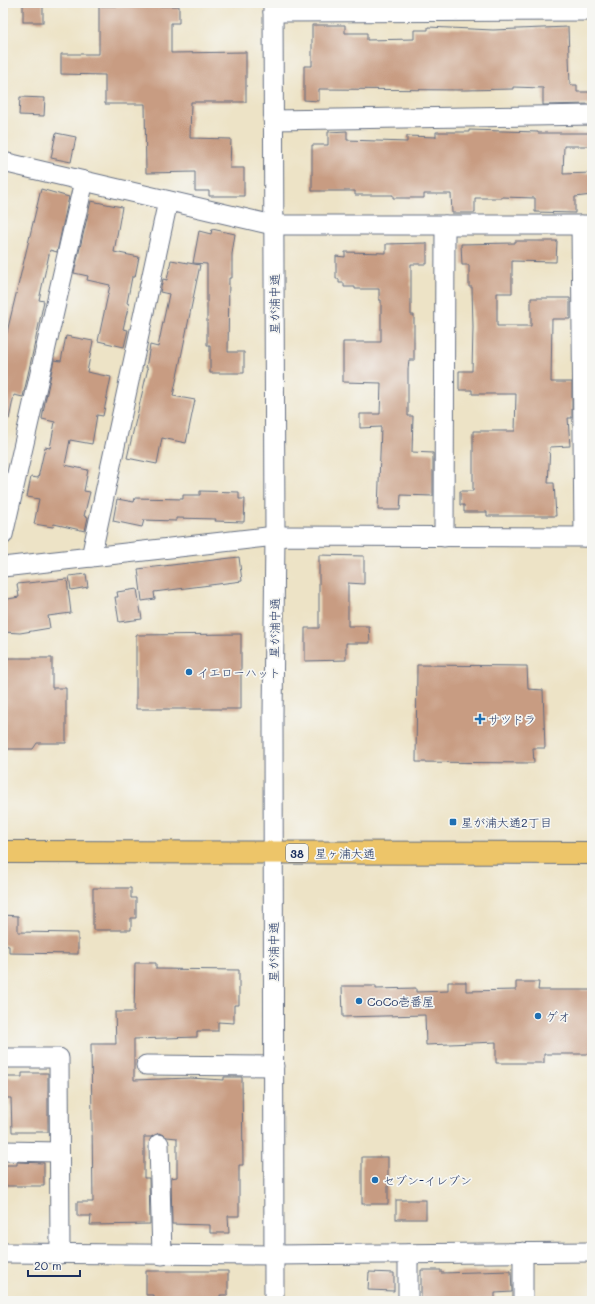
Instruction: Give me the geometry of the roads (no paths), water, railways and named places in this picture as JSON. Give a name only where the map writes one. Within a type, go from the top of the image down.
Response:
[{"type":"highway","name":"星ヶ浦大通","points":[[3,852],[592,853]]},
{"type":"street","points":[[273,7],[503,7],[592,11]]},
{"type":"street","name":"星が浦中通","points":[[273,7],[275,536],[273,853],[274,1301]]},
{"type":"street","points":[[273,120],[592,116]]},
{"type":"street","points":[[3,162],[273,225],[587,226],[588,537],[275,536],[3,567]]},
{"type":"street","points":[[3,535],[84,181]]},
{"type":"street","points":[[91,557],[168,201]]},
{"type":"street","points":[[444,537],[445,225]]},
{"type":"street","points":[[3,1058],[59,1058],[60,1254]]},
{"type":"street","points":[[146,1065],[274,1066]]},
{"type":"street","points":[[160,1144],[162,1255]]},
{"type":"street","points":[[3,1151],[59,1152]]},
{"type":"street","points":[[523,1252],[523,1301]]},
{"type":"street","points":[[3,1253],[274,1255],[592,1252]]},
{"type":"street","points":[[408,1254],[408,1301]]},
{"type":"place","name":"イエローハット","points":[[189,672]]},
{"type":"place","name":"サツドラ","points":[[480,719]]},
{"type":"place","name":"星が浦大通2丁目","points":[[453,822]]},
{"type":"place","name":"CoCo壱番屋","points":[[359,1001]]},
{"type":"place","name":"ゲオ","points":[[538,1016]]},
{"type":"place","name":"セブン-イレブン","points":[[375,1180]]}]
